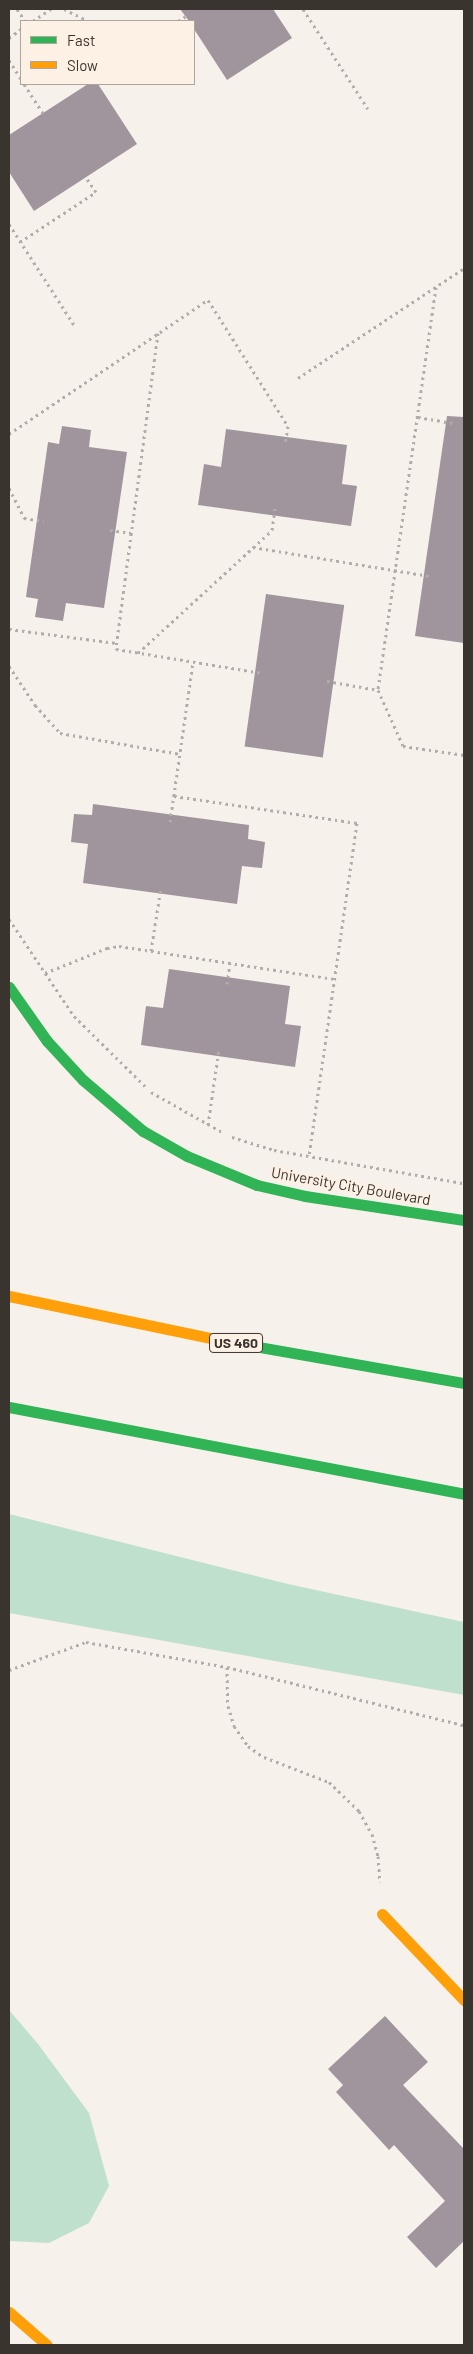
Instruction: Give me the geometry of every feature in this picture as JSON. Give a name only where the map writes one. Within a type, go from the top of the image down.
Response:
[{"type":"main road","name":"University City Boulevard","points":[[9,987],[47,1041],[83,1080],[143,1131],[187,1156],[257,1185],[295,1194],[464,1220]]},
{"type":"main road","name":"US 460","points":[[9,1296],[204,1337],[464,1384]]},
{"type":"main road","points":[[9,1407],[464,1494]]},
{"type":"main road","points":[[382,1914],[464,2000]]},
{"type":"main road","points":[[9,2312],[47,2345]]},
{"type":"path","points":[[17,9],[24,20]]},
{"type":"path","points":[[34,20],[51,9]]},
{"type":"path","points":[[64,9],[87,20]]},
{"type":"path","points":[[303,9],[368,109]]},
{"type":"path","points":[[180,20],[189,14]]},
{"type":"path","points":[[9,38],[20,30]]},
{"type":"path","points":[[9,60],[20,77]]},
{"type":"path","points":[[25,85],[43,113]]},
{"type":"path","points":[[20,242],[96,192],[86,177]]},
{"type":"path","points":[[9,224],[74,324]]},
{"type":"path","points":[[298,378],[464,268]]},
{"type":"path","points":[[436,287],[378,690],[403,746],[464,755]]},
{"type":"path","points":[[9,434],[208,300],[288,426],[285,445]]},
{"type":"path","points":[[158,333],[116,649],[262,673]]},
{"type":"path","points":[[418,417],[452,423]]},
{"type":"path","points":[[9,488],[24,518],[44,521]]},
{"type":"path","points":[[138,653],[272,530],[275,508]]},
{"type":"path","points":[[110,530],[132,533]]},
{"type":"path","points":[[253,547],[430,576]]},
{"type":"path","points":[[9,630],[116,643]]},
{"type":"path","points":[[170,822],[193,662]]},
{"type":"path","points":[[9,666],[35,705],[60,733],[180,754]]},
{"type":"path","points":[[327,681],[378,690]]},
{"type":"path","points":[[174,796],[357,824],[310,1156]]},
{"type":"path","points":[[151,951],[160,887]]},
{"type":"path","points":[[9,919],[74,1016],[116,1060],[152,1093],[208,1125],[274,1150],[464,1183]]},
{"type":"path","points":[[45,973],[107,948],[120,946],[335,979]]},
{"type":"path","points":[[227,984],[230,963]]},
{"type":"path","points":[[208,1125],[219,1049]]},
{"type":"path","points":[[9,1670],[86,1642],[227,1668],[464,1725]]},
{"type":"path","points":[[227,1668],[228,1706],[234,1726],[248,1746],[264,1757],[328,1782],[359,1811],[372,1834],[378,1856],[382,1914]]},
{"type":"green space","points":[[9,1514],[288,1584],[464,1622],[464,1695],[9,1613]]},
{"type":"green space","points":[[9,2010],[38,2044],[89,2113],[109,2186],[89,2223],[49,2243],[9,2241]]},
{"type":"building","points":[[180,9],[273,9],[292,38],[227,80],[195,31],[195,20],[188,20]]},
{"type":"building","points":[[86,85],[99,85],[137,144],[34,211],[9,172],[9,135]]},
{"type":"building","points":[[447,416],[464,417],[464,643],[415,636]]},
{"type":"building","points":[[62,426],[91,430],[89,447],[127,452],[104,608],[66,603],[63,621],[35,617],[38,599],[26,597],[48,442],[59,444]]},
{"type":"building","points":[[226,429],[347,445],[342,484],[357,486],[351,526],[198,505],[204,464],[221,467]]},
{"type":"building","points":[[266,594],[344,605],[323,757],[245,747]]},
{"type":"building","points":[[93,804],[249,825],[248,839],[265,842],[262,868],[242,866],[237,904],[83,883],[88,844],[71,842],[74,814],[92,815]]},
{"type":"building","points":[[169,969],[290,986],[285,1024],[301,1026],[295,1067],[141,1045],[146,1006],[163,1008]]},
{"type":"building","points":[[385,2016],[428,2062],[403,2085],[464,2149],[464,2241],[436,2268],[407,2237],[445,2201],[394,2145],[389,2150],[336,2092],[343,2085],[328,2069]]},
{"type":"traffic: fast","points":[[9,987],[47,1041],[83,1080],[143,1131],[187,1156],[257,1185],[305,1196],[464,1220]]},
{"type":"traffic: fast","points":[[225,1341],[464,1383]]},
{"type":"traffic: fast","points":[[9,1407],[464,1494]]},
{"type":"traffic: slow","points":[[9,1296],[225,1341]]},
{"type":"traffic: slow","points":[[382,1914],[464,2000]]},
{"type":"traffic: slow","points":[[9,2312],[47,2345]]}]
